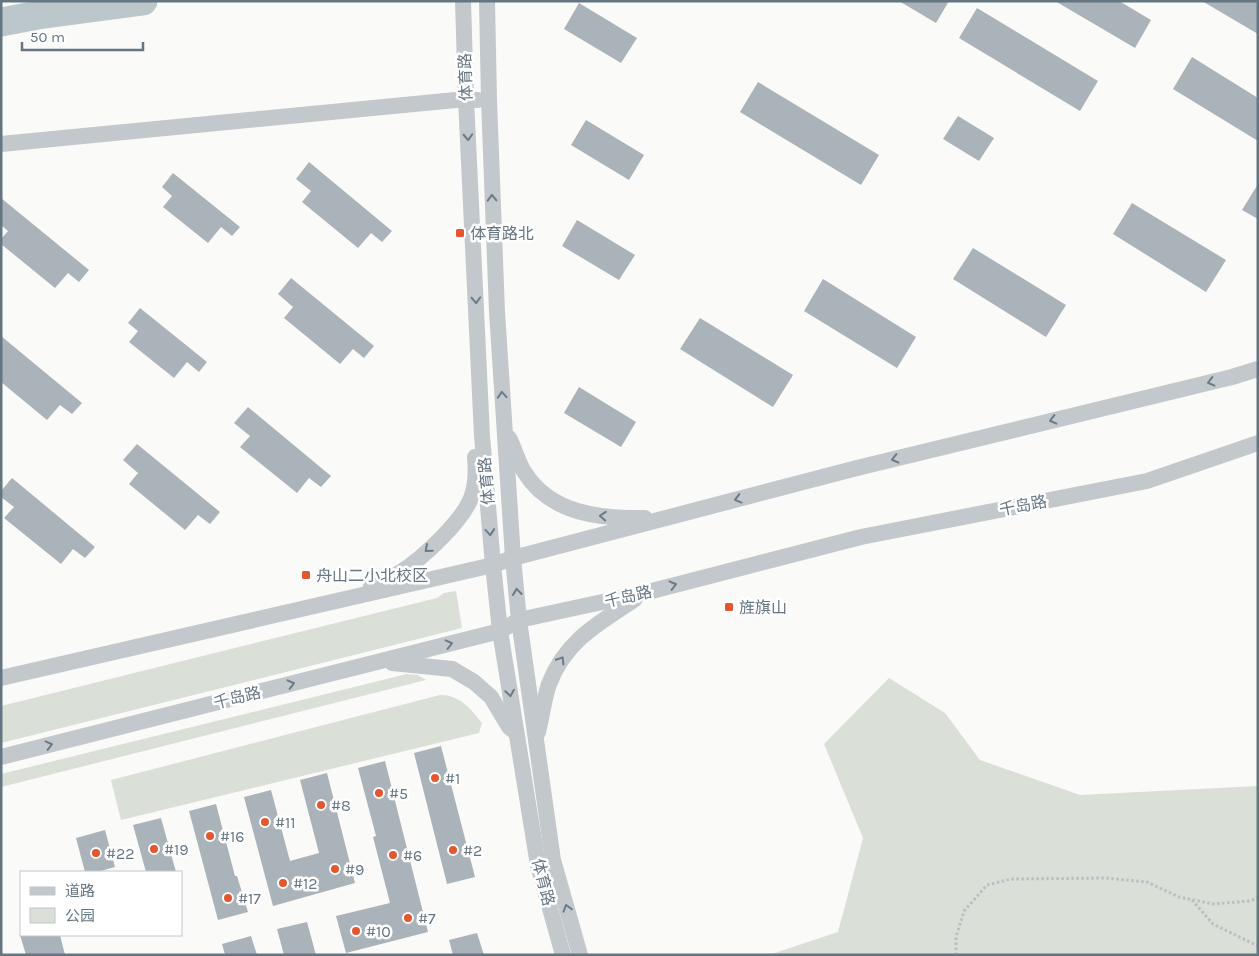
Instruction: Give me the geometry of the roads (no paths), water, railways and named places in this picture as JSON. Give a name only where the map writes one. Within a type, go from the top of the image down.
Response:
[{"type":"street","name":"体育路","points":[[463,1],[482,436],[493,565],[500,631],[538,865],[563,955]]},
{"type":"street","name":"体育路","points":[[487,1],[497,312],[513,558],[519,620],[553,860],[580,955]]},
{"type":"street","points":[[1,144],[466,99],[489,100]]},
{"type":"street","points":[[1,678],[493,565],[513,558],[857,468],[1232,377],[1258,369]]},
{"type":"street","points":[[346,598],[400,572],[452,528],[465,510],[473,492],[476,464],[475,398],[479,378]]},
{"type":"street","points":[[504,430],[525,473],[544,494],[567,508],[594,516],[630,518],[670,517]]},
{"type":"street","name":"千岛路","points":[[1,757],[500,631],[519,620],[644,592],[861,536],[1147,481],[1258,443]]},
{"type":"street","points":[[536,739],[549,685],[561,659],[577,640],[602,619],[644,592]]},
{"type":"street","points":[[377,662],[452,669],[474,682],[491,697],[509,726],[516,733]]},
{"type":"waterway","points":[[1,22],[38,15],[143,1]]},
{"type":"place","name":"体育路北","points":[[460,233]]},
{"type":"place","name":"舟山二小北校区","points":[[306,575]]},
{"type":"place","name":"旌旗山","points":[[729,607]]},
{"type":"place","name":"#1","points":[[435,778]]},
{"type":"place","name":"#5","points":[[379,793]]},
{"type":"place","name":"#8","points":[[321,805]]},
{"type":"place","name":"#11","points":[[265,822]]},
{"type":"place","name":"#16","points":[[210,836]]},
{"type":"place","name":"#19","points":[[154,849]]},
{"type":"place","name":"#2","points":[[453,850]]},
{"type":"place","name":"#22","points":[[96,853]]},
{"type":"place","name":"#6","points":[[393,855]]},
{"type":"place","name":"#9","points":[[335,869]]},
{"type":"place","name":"#12","points":[[283,883]]},
{"type":"place","name":"#17","points":[[228,898]]},
{"type":"place","name":"#7","points":[[408,918]]},
{"type":"place","name":"#10","points":[[356,931]]}]
